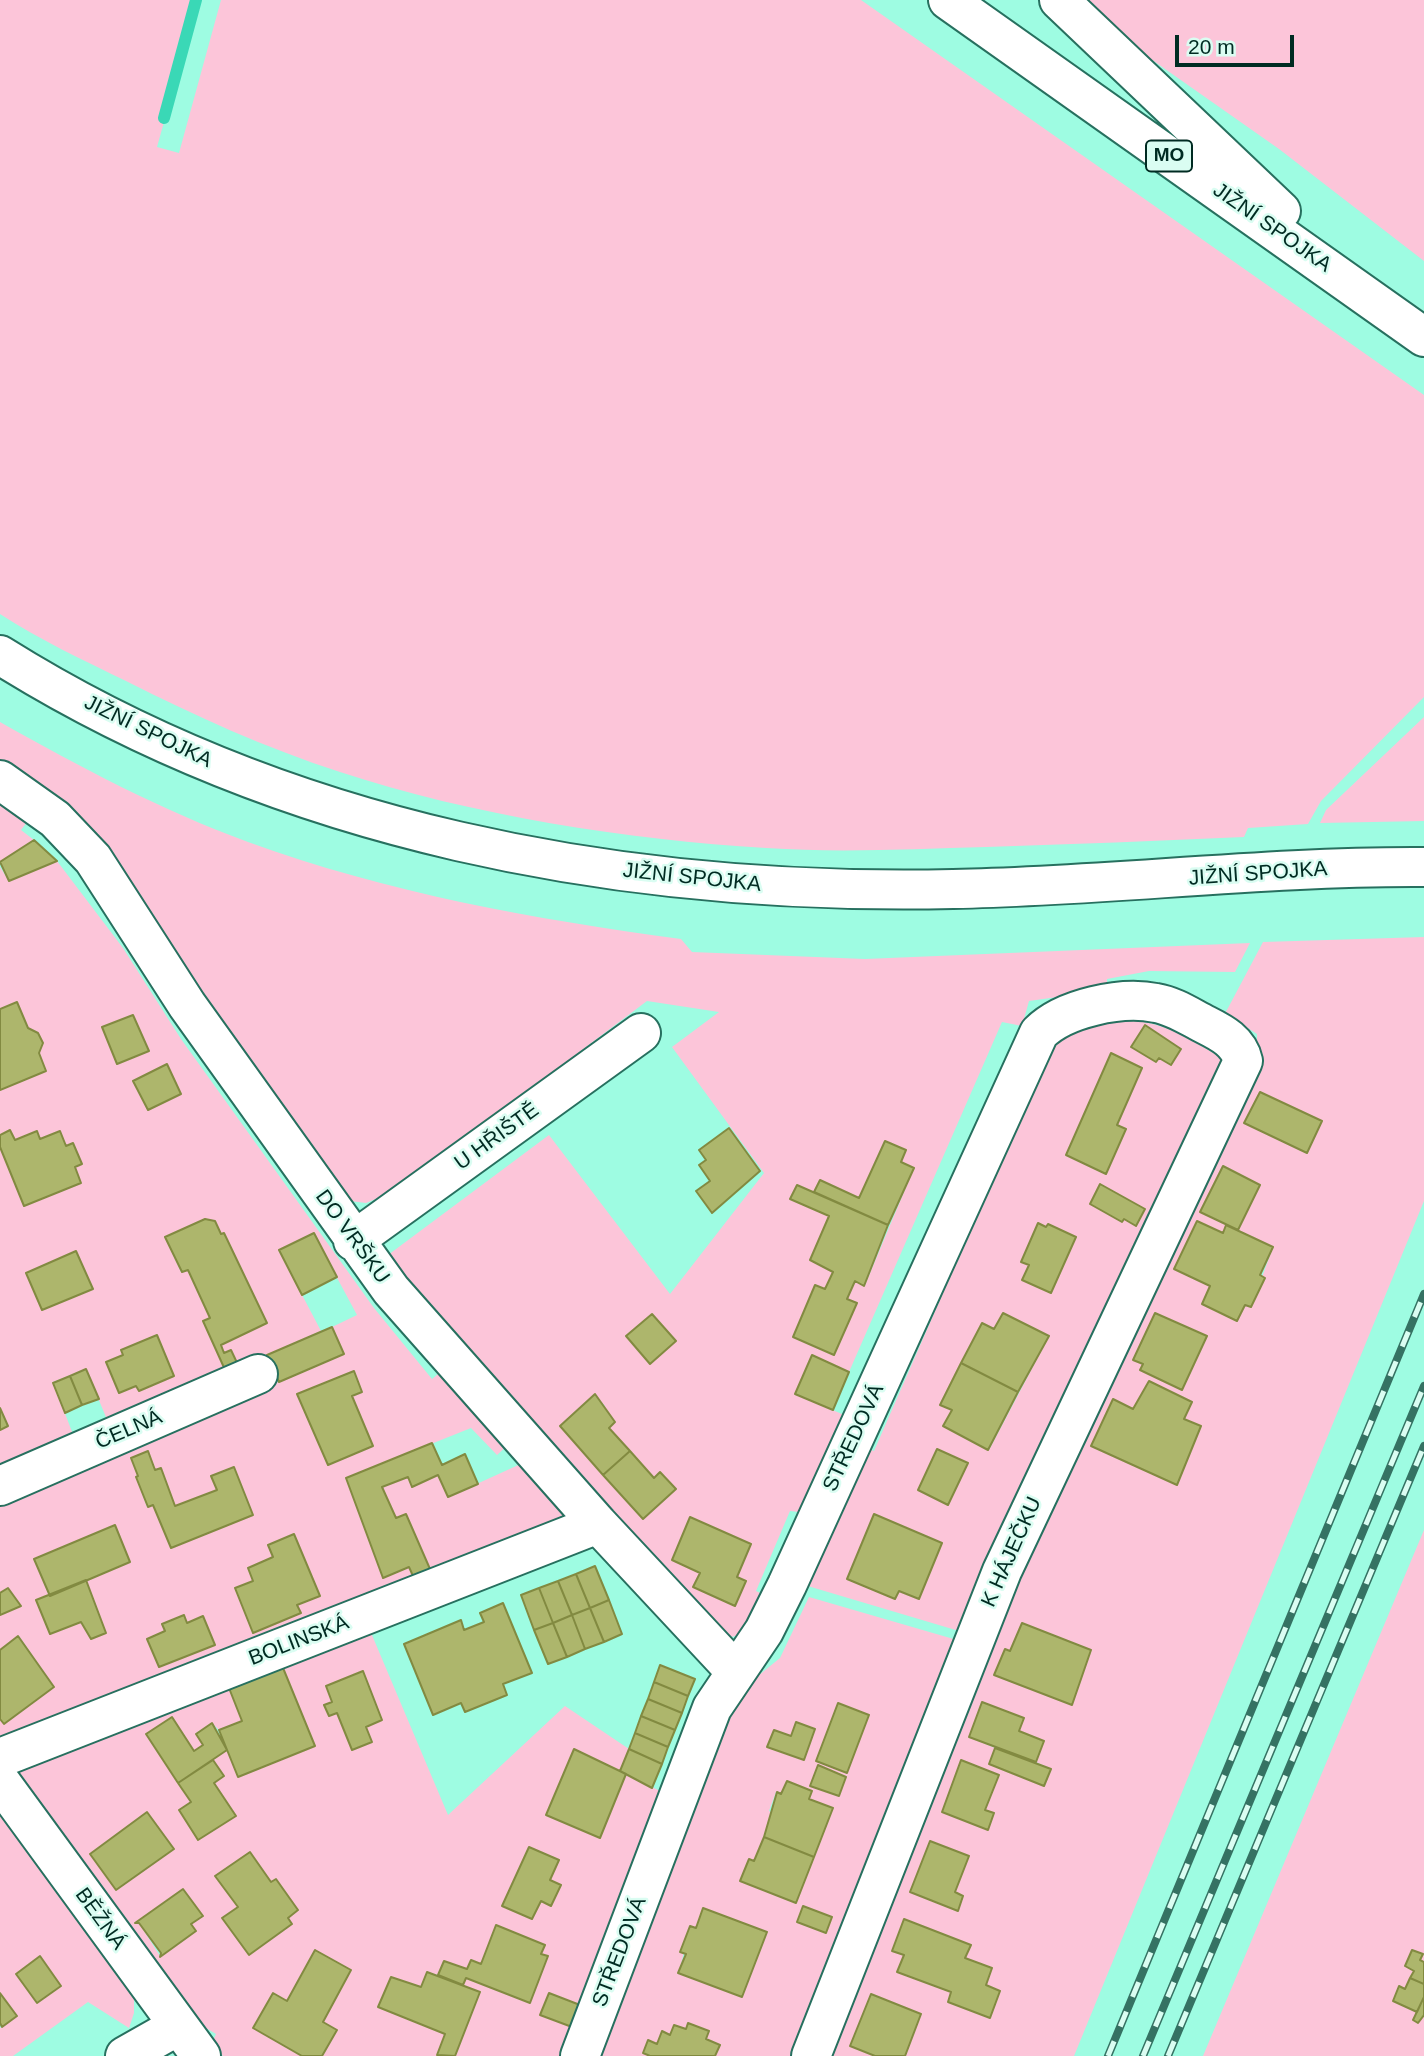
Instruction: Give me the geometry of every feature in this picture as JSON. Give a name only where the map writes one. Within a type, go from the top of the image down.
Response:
[{"type":"main road","name":"JIŽNÍ SPOJKA","points":[[948,0],[1424,337]]},
{"type":"main road","points":[[1059,0],[1379,304]]},
{"type":"main road","name":"JIŽNÍ SPOJKA","points":[[0,655],[118,720],[215,765],[315,803],[417,832],[524,856],[632,874],[736,885],[844,889],[1044,886],[1424,867]]},
{"type":"main road","name":"DO VRŠKU","points":[[0,780],[55,819],[93,859],[187,1005],[353,1241],[391,1290],[598,1524],[736,1672]]},
{"type":"main road","name":"STŘEDOVÁ","points":[[580,2056],[712,1708],[764,1631],[787,1586],[1039,1033],[1061,1016],[1116,1003],[1158,1003],[1233,1042],[1241,1051],[1243,1061]]},
{"type":"main road","name":"U HŘIŠTĚ","points":[[353,1241],[642,1033]]},
{"type":"main road","name":"K HÁJEČKU","points":[[811,2056],[1002,1571],[1243,1061]]},
{"type":"main road","name":"ČELNÁ","points":[[0,1486],[258,1374]]},
{"type":"main road","name":"BOLINSKÁ","points":[[0,1758],[598,1524]]},
{"type":"main road","name":"BĚŽNÁ","points":[[0,1782],[201,2056]]},
{"type":"main road","points":[[125,2056],[177,2025]]},
{"type":"shaded area","points":[[0,0],[198,0],[157,147],[179,153],[221,0],[861,0],[1424,395],[1424,697],[1321,801],[1308,824],[1248,828],[1244,837],[848,850],[766,848],[660,839],[550,823],[442,801],[285,753],[152,694],[46,641],[0,614]]},
{"type":"shaded area","points":[[1075,0],[1424,0],[1424,261],[1279,149],[1148,57]]},
{"type":"shaded area","points":[[1424,717],[1424,821],[1320,823],[1326,810]]},
{"type":"shaded area","points":[[0,722],[152,802],[216,830],[301,860],[354,876],[462,902],[571,923],[681,939],[692,952],[865,959],[1250,943],[1235,972],[1149,971],[1107,979],[1107,990],[1029,1001],[1022,1026],[1002,1022],[849,1372],[813,1356],[796,1394],[851,1418],[808,1513],[790,1511],[756,1591],[765,1595],[740,1635],[726,1638],[384,1258],[549,1135],[670,1294],[764,1173],[672,1047],[719,1012],[647,1001],[395,1191],[366,1203],[350,1201],[0,768]],"holes":[[[885,1141],[906,1150],[901,1162],[914,1168],[865,1285],[855,1281],[847,1299],[825,1289],[833,1272],[810,1260],[829,1216],[790,1199],[797,1185],[814,1192],[820,1180],[859,1198]],[[652,1314],[675,1341],[627,1336]],[[595,1395],[605,1406],[603,1409],[609,1428],[654,1478],[660,1472],[676,1489],[643,1519],[560,1426]],[[690,1518],[737,1577],[745,1581],[735,1606],[693,1587],[700,1573],[672,1560]]]},
{"type":"shaded area","points":[[0,797],[30,818],[21,830],[34,840],[0,862]]},
{"type":"shaded area","points":[[57,861],[123,948],[181,1039],[374,1308],[432,1379],[443,1370],[509,1444],[497,1455],[471,1428],[346,1478],[384,1577],[409,1567],[430,1569],[406,1514],[396,1518],[382,1487],[408,1477],[413,1487],[438,1475],[448,1497],[525,1462],[564,1511],[565,1519],[0,1743],[0,1719],[4,1723],[54,1687],[19,1636],[0,1650],[0,1501],[343,1354],[332,1327],[357,1315],[313,1233],[279,1251],[321,1331],[239,1367],[231,1350],[224,1353],[221,1345],[267,1323],[224,1233],[221,1234],[215,1221],[205,1219],[165,1237],[181,1272],[188,1270],[210,1318],[226,1372],[108,1422],[86,1369],[53,1382],[74,1437],[0,1469],[0,1147],[25,1206],[81,1183],[75,1167],[82,1164],[66,1146],[60,1131],[40,1139],[37,1131],[15,1140],[10,1130],[0,1135],[0,1090],[46,1071],[39,1053],[43,1043],[38,1033],[28,1028],[17,1003],[0,1009],[0,867],[9,881]],"holes":[[[133,1015],[148,1050],[118,1064],[102,1027]],[[167,1064],[181,1094],[148,1110],[134,1080]],[[76,1252],[92,1289],[42,1310],[26,1273]],[[156,1335],[173,1376],[139,1391],[136,1386],[119,1393],[106,1362],[123,1355],[121,1350]],[[354,1371],[362,1392],[352,1396],[373,1445],[328,1465],[297,1394]],[[148,1452],[155,1470],[161,1468],[175,1506],[217,1490],[212,1476],[252,1515],[171,1548],[153,1505],[147,1507],[136,1477]],[[115,1526],[130,1562],[86,1580],[106,1633],[91,1639],[81,1622],[50,1634],[36,1600],[49,1596],[35,1559]],[[294,1535],[320,1596],[297,1605],[300,1614],[253,1633],[235,1589],[253,1581],[248,1568],[273,1557],[268,1545]],[[183,1615],[187,1623],[203,1617],[215,1645],[159,1667],[147,1639],[165,1631],[162,1624]]]},
{"type":"shaded area","points":[[1424,937],[1424,1201],[1074,2056],[905,2056],[921,2014],[871,1994],[850,2046],[875,2056],[828,2056],[978,1668],[1257,1051],[1257,1034],[1225,1013],[1263,942]],"holes":[[[1259,1185],[1238,1230],[1273,1247],[1251,1307],[1245,1305],[1237,1321],[1202,1304],[1210,1286],[1175,1269],[1197,1221],[1223,1233],[1226,1225],[1200,1212]],[[1155,1313],[1207,1336],[1140,1370],[1143,1364],[1133,1359]],[[1149,1382],[1192,1402],[1184,1419],[1201,1427],[1177,1484],[1091,1446],[1113,1399],[1133,1409]],[[1022,1623],[1091,1650],[1072,1704],[994,1674],[1005,1649],[1010,1651]],[[983,1702],[1023,1718],[1019,1731],[1044,1741],[1036,1762],[1051,1769],[1045,1785],[989,1764],[995,1748],[969,1737]],[[961,1761],[998,1775],[985,1810],[994,1814],[988,1830],[942,1812]]]},
{"type":"shaded area","points":[[1117,1020],[1162,1027],[1187,1037],[1227,1061],[959,1631],[801,1584],[863,1447],[874,1451],[1048,1052],[1070,1034]],"holes":[[[1111,1054],[1142,1068],[1117,1125],[1106,1173],[1066,1155]],[[1100,1185],[1136,1225],[1124,1219],[1122,1222],[1090,1204]],[[1038,1223],[1046,1227],[1048,1224],[1076,1237],[1051,1293],[1023,1280]],[[1003,1313],[1049,1336],[989,1450],[944,1426],[952,1410],[940,1404],[982,1323],[994,1329]],[[937,1449],[967,1463],[948,1505],[918,1490]],[[874,1514],[942,1543],[919,1599],[899,1591],[895,1599],[847,1579]]]},
{"type":"shaded area","points":[[1424,1530],[1424,2056],[1203,2056]]},
{"type":"shaded area","points":[[809,1597],[957,1640],[796,2056],[715,2056],[720,2045],[706,2039],[709,2031],[688,2023],[686,2029],[670,2035],[662,2031],[657,2044],[648,2040],[643,2053],[650,2056],[593,2056],[720,1728],[753,1680],[780,1658]],"holes":[[[838,1703],[869,1715],[847,1773],[816,1760]],[[796,1722],[815,1729],[804,1759],[767,1747],[774,1730],[791,1736]],[[818,1766],[846,1776],[839,1796],[810,1785]],[[783,1789],[833,1808],[796,1903],[740,1881],[749,1859],[754,1861],[773,1813],[769,1811],[776,1792],[781,1794]],[[804,1906],[832,1917],[826,1933],[797,1922]],[[703,1908],[767,1933],[742,1997],[679,1973],[690,1926],[696,1928]]]},
{"type":"shaded area","points":[[369,1628],[448,1815],[565,1706],[629,1749],[620,1771],[574,1750],[546,1815],[600,1838],[626,1774],[662,1792],[580,2005],[540,2015],[572,2027],[561,2056],[455,2056],[480,1992],[463,1985],[466,1978],[530,2003],[547,1956],[541,1954],[544,1945],[496,1926],[481,1964],[471,1960],[467,1969],[444,1961],[438,1975],[427,1972],[421,1987],[391,1977],[378,2007],[445,2034],[438,2056],[322,2056],[337,2030],[323,2022],[351,1971],[315,1950],[287,2001],[273,1993],[253,2028],[302,2056],[223,2056],[211,2045],[216,2034],[206,2028],[122,1919],[15,1770],[247,1676],[242,1721],[219,1730],[212,1723],[196,1733],[203,1745],[194,1751],[172,1717],[147,1734],[191,1802],[179,1810],[198,1840],[236,1816],[214,1783],[223,1776],[213,1760],[227,1750],[238,1777],[314,1745],[281,1663]],"holes":[[[363,1671],[382,1719],[366,1727],[372,1742],[352,1750],[337,1713],[325,1705],[332,1702],[326,1686]],[[147,1813],[174,1849],[117,1890],[90,1854]],[[250,1852],[271,1882],[276,1879],[298,1910],[288,1918],[292,1924],[249,1955],[238,1907],[215,1876]],[[550,1880],[561,1885],[551,1905],[541,1901],[532,1919],[502,1906]],[[183,1889],[203,1916],[191,1924],[196,1931],[160,1956],[139,1923],[135,1923]]]},
{"type":"shaded area","points":[[0,1800],[134,1997],[134,2013],[129,2028],[88,2002],[13,2056],[0,2056],[0,2028],[17,2016],[0,1993]],"holes":[[[16,1974],[61,1986],[37,2003]]]},
{"type":"building","points":[[34,840],[57,861],[9,881],[0,862]]},
{"type":"building","points":[[17,1002],[28,1028],[38,1033],[43,1043],[39,1053],[46,1071],[0,1090],[0,1009]]},
{"type":"building","points":[[133,1015],[149,1051],[117,1064],[102,1027]]},
{"type":"building","points":[[1145,1025],[1181,1049],[1171,1065],[1159,1058],[1156,1062],[1131,1047]]},
{"type":"building","points":[[1111,1053],[1142,1068],[1117,1125],[1126,1129],[1106,1174],[1066,1155]]},
{"type":"building","points":[[167,1064],[181,1094],[148,1110],[133,1081]]},
{"type":"building","points":[[1260,1092],[1322,1121],[1307,1153],[1244,1123]]},
{"type":"building","points":[[729,1128],[760,1171],[712,1213],[696,1191],[710,1181],[699,1165],[706,1160],[699,1150]]},
{"type":"building","points":[[10,1130],[15,1140],[37,1131],[40,1139],[60,1131],[66,1146],[73,1143],[82,1164],[75,1167],[81,1183],[24,1206],[0,1147],[0,1135]]},
{"type":"building","points":[[885,1141],[906,1150],[901,1162],[914,1168],[888,1225],[814,1192],[820,1180],[859,1198]]},
{"type":"building","points":[[1223,1166],[1260,1185],[1238,1230],[1200,1212]]},
{"type":"building","points":[[1100,1184],[1145,1209],[1136,1226],[1124,1219],[1122,1222],[1090,1204]]},
{"type":"building","points":[[797,1185],[888,1225],[864,1286],[855,1281],[847,1299],[857,1303],[834,1355],[793,1337],[815,1285],[825,1289],[833,1272],[810,1260],[829,1216],[790,1199]]},
{"type":"building","points":[[205,1219],[215,1221],[221,1234],[224,1233],[267,1323],[221,1345],[224,1353],[231,1350],[239,1367],[226,1372],[203,1321],[210,1318],[188,1270],[182,1272],[165,1237]]},
{"type":"building","points":[[1197,1221],[1223,1233],[1226,1225],[1273,1247],[1260,1275],[1265,1278],[1251,1307],[1245,1305],[1237,1321],[1202,1304],[1210,1286],[1174,1269]]},
{"type":"building","points":[[1038,1223],[1046,1227],[1048,1224],[1076,1237],[1051,1293],[1022,1280],[1029,1265],[1021,1262]]},
{"type":"building","points":[[314,1233],[337,1277],[302,1295],[279,1250]]},
{"type":"building","points":[[76,1251],[93,1289],[42,1310],[26,1273]]},
{"type":"building","points":[[1003,1313],[1049,1336],[1018,1392],[961,1363],[982,1323],[994,1329]]},
{"type":"building","points":[[1155,1313],[1207,1336],[1182,1390],[1140,1370],[1143,1364],[1133,1360]]},
{"type":"building","points":[[652,1314],[676,1341],[650,1364],[626,1336]]},
{"type":"building","points":[[332,1327],[344,1354],[279,1382],[267,1355]]},
{"type":"building","points":[[157,1335],[174,1376],[139,1391],[136,1386],[119,1393],[106,1362],[123,1355],[121,1350]]},
{"type":"building","points":[[812,1355],[849,1372],[833,1410],[795,1394]]},
{"type":"building","points":[[961,1363],[1018,1392],[988,1450],[943,1426],[952,1410],[940,1405]]},
{"type":"building","points":[[86,1369],[99,1399],[82,1405],[70,1376]]},
{"type":"building","points":[[354,1371],[362,1392],[352,1396],[373,1446],[328,1465],[297,1394]]},
{"type":"building","points":[[70,1376],[82,1405],[65,1413],[53,1383]]},
{"type":"building","points":[[1149,1381],[1192,1402],[1184,1419],[1201,1426],[1177,1485],[1091,1446],[1113,1399],[1133,1409]]},
{"type":"building","points":[[595,1394],[615,1422],[609,1428],[630,1451],[603,1475],[560,1426]]},
{"type":"building","points":[[0,1408],[8,1426],[0,1430]]},
{"type":"building","points":[[432,1443],[442,1465],[465,1454],[478,1484],[448,1497],[438,1475],[412,1487],[408,1477],[382,1487],[396,1518],[406,1514],[430,1569],[413,1576],[409,1567],[383,1578],[346,1478]]},
{"type":"building","points":[[937,1449],[968,1463],[948,1505],[918,1490]]},
{"type":"building","points":[[148,1451],[155,1470],[161,1468],[175,1506],[217,1490],[211,1476],[234,1467],[253,1515],[171,1548],[153,1505],[148,1507],[131,1458]]},
{"type":"building","points":[[630,1451],[654,1478],[660,1472],[676,1489],[643,1519],[603,1475]]},
{"type":"building","points":[[874,1514],[942,1543],[919,1599],[899,1591],[895,1599],[847,1579]]},
{"type":"building","points":[[690,1517],[751,1544],[737,1577],[746,1581],[735,1606],[693,1587],[700,1573],[672,1560]]},
{"type":"building","points":[[115,1525],[130,1562],[50,1596],[34,1559]]},
{"type":"building","points":[[294,1534],[320,1596],[297,1605],[301,1613],[253,1633],[235,1588],[253,1581],[248,1568],[273,1557],[268,1545]]},
{"type":"building","points":[[595,1566],[609,1600],[590,1608],[576,1574]]},
{"type":"building","points":[[576,1574],[590,1608],[572,1615],[558,1581]]},
{"type":"building","points":[[86,1580],[106,1633],[91,1639],[81,1622],[50,1634],[36,1600]]},
{"type":"building","points":[[558,1581],[572,1615],[553,1623],[539,1588]]},
{"type":"building","points":[[8,1588],[21,1606],[0,1615],[0,1593]]},
{"type":"building","points":[[539,1588],[553,1623],[534,1630],[521,1595]]},
{"type":"building","points":[[609,1600],[622,1634],[604,1642],[590,1608]]},
{"type":"building","points":[[503,1603],[532,1673],[503,1684],[507,1695],[465,1712],[461,1703],[433,1715],[404,1644],[461,1620],[464,1630],[484,1622],[480,1613]]},
{"type":"building","points":[[590,1608],[604,1642],[585,1649],[572,1615]]},
{"type":"building","points":[[184,1615],[187,1623],[203,1616],[215,1645],[159,1667],[147,1639],[165,1631],[162,1624]]},
{"type":"building","points":[[572,1615],[585,1649],[567,1657],[553,1623]]},
{"type":"building","points":[[553,1623],[567,1657],[548,1664],[534,1630]]},
{"type":"building","points":[[1022,1623],[1091,1650],[1072,1705],[994,1675],[1005,1649],[1010,1651]]},
{"type":"building","points":[[18,1636],[54,1687],[4,1724],[0,1719],[0,1650]]},
{"type":"building","points":[[281,1663],[315,1746],[238,1777],[219,1730],[242,1721],[229,1688]]},
{"type":"building","points":[[660,1665],[695,1679],[688,1696],[654,1682]]},
{"type":"building","points":[[363,1671],[382,1720],[366,1727],[372,1742],[352,1750],[337,1713],[329,1716],[324,1705],[332,1702],[326,1686]]},
{"type":"building","points":[[654,1682],[688,1696],[682,1713],[648,1699]]},
{"type":"building","points":[[648,1699],[682,1713],[675,1730],[641,1716]]},
{"type":"building","points":[[982,1702],[1024,1718],[1019,1731],[1044,1741],[1036,1762],[969,1737]]},
{"type":"building","points":[[838,1703],[869,1715],[847,1773],[816,1761]]},
{"type":"building","points":[[641,1716],[675,1730],[668,1747],[635,1733]]},
{"type":"building","points":[[172,1717],[194,1751],[203,1745],[196,1734],[212,1723],[227,1750],[178,1783],[146,1734]]},
{"type":"building","points":[[796,1722],[815,1729],[804,1760],[767,1747],[774,1730],[791,1736]]},
{"type":"building","points":[[635,1733],[668,1747],[662,1764],[629,1749]]},
{"type":"building","points":[[995,1748],[1051,1769],[1044,1786],[989,1764]]},
{"type":"building","points":[[574,1749],[626,1774],[600,1838],[546,1815]]},
{"type":"building","points":[[629,1749],[662,1764],[652,1788],[620,1771]]},
{"type":"building","points":[[213,1760],[224,1776],[214,1783],[236,1816],[198,1840],[179,1810],[191,1802],[178,1783]]},
{"type":"building","points":[[961,1760],[999,1775],[985,1810],[994,1813],[988,1830],[942,1812]]},
{"type":"building","points":[[818,1765],[846,1777],[839,1796],[810,1786]]},
{"type":"building","points":[[787,1781],[812,1791],[809,1799],[833,1808],[814,1857],[764,1837],[777,1792],[781,1794]]},
{"type":"building","points":[[147,1812],[174,1849],[116,1890],[90,1854]]},
{"type":"building","points":[[764,1837],[814,1857],[796,1903],[740,1881],[749,1859],[754,1861]]},
{"type":"building","points":[[930,1841],[969,1856],[955,1892],[963,1896],[958,1911],[910,1892]]},
{"type":"building","points":[[529,1847],[559,1860],[550,1880],[561,1885],[551,1906],[541,1901],[532,1919],[502,1906]]},
{"type":"building","points":[[250,1852],[271,1882],[276,1879],[298,1910],[288,1918],[292,1924],[249,1955],[222,1918],[238,1907],[215,1876]]},
{"type":"building","points":[[183,1889],[203,1916],[191,1924],[196,1931],[160,1957],[161,1953],[139,1923],[135,1923]]},
{"type":"building","points":[[803,1906],[832,1917],[826,1933],[797,1922]]},
{"type":"building","points":[[703,1908],[767,1932],[742,1997],[678,1973],[686,1954],[680,1952],[690,1926],[696,1928]]},
{"type":"building","points":[[904,1919],[971,1945],[965,1958],[992,1968],[986,1985],[1000,1991],[990,2018],[948,2002],[951,1992],[897,1972],[904,1955],[892,1951]]},
{"type":"building","points":[[496,1925],[545,1945],[541,1954],[548,1956],[530,2003],[466,1978],[463,1985],[438,1975],[444,1961],[467,1969],[471,1960],[481,1964]]},
{"type":"building","points":[[315,1950],[351,1970],[323,2022],[337,2030],[322,2056],[302,2056],[253,2028],[273,1993],[287,2001]]},
{"type":"building","points":[[1412,1950],[1423,1954],[1420,1960],[1424,1962],[1424,1984],[1410,1978],[1414,1971],[1405,1966]]},
{"type":"building","points":[[40,1956],[61,1986],[37,2003],[16,1974]]},
{"type":"building","points":[[427,1972],[480,1992],[455,2056],[437,2055],[445,2034],[378,2007],[391,1977],[421,1987]]},
{"type":"building","points":[[1410,1978],[1424,1984],[1424,1997],[1417,2012],[1393,2001],[1399,1986],[1405,1989]]},
{"type":"building","points":[[0,1993],[17,2016],[2,2027],[0,2023]]},
{"type":"building","points":[[549,1993],[580,2005],[572,2027],[540,2015]]},
{"type":"building","points":[[871,1994],[921,2014],[905,2056],[875,2056],[850,2046]]},
{"type":"building","points":[[1424,1997],[1424,2015],[1418,2023],[1413,2020]]},
{"type":"building","points":[[688,2023],[709,2031],[706,2039],[720,2045],[715,2056],[650,2056],[643,2053],[648,2040],[657,2044],[662,2031],[670,2035],[674,2025],[686,2029]]},
{"type":"waterway","points":[[164,118],[196,0]]},
{"type":"railway","points":[[1108,2056],[1424,1294]]},
{"type":"railway","points":[[1143,2056],[1424,1386]]},
{"type":"railway","points":[[1168,2056],[1424,1446]]}]
